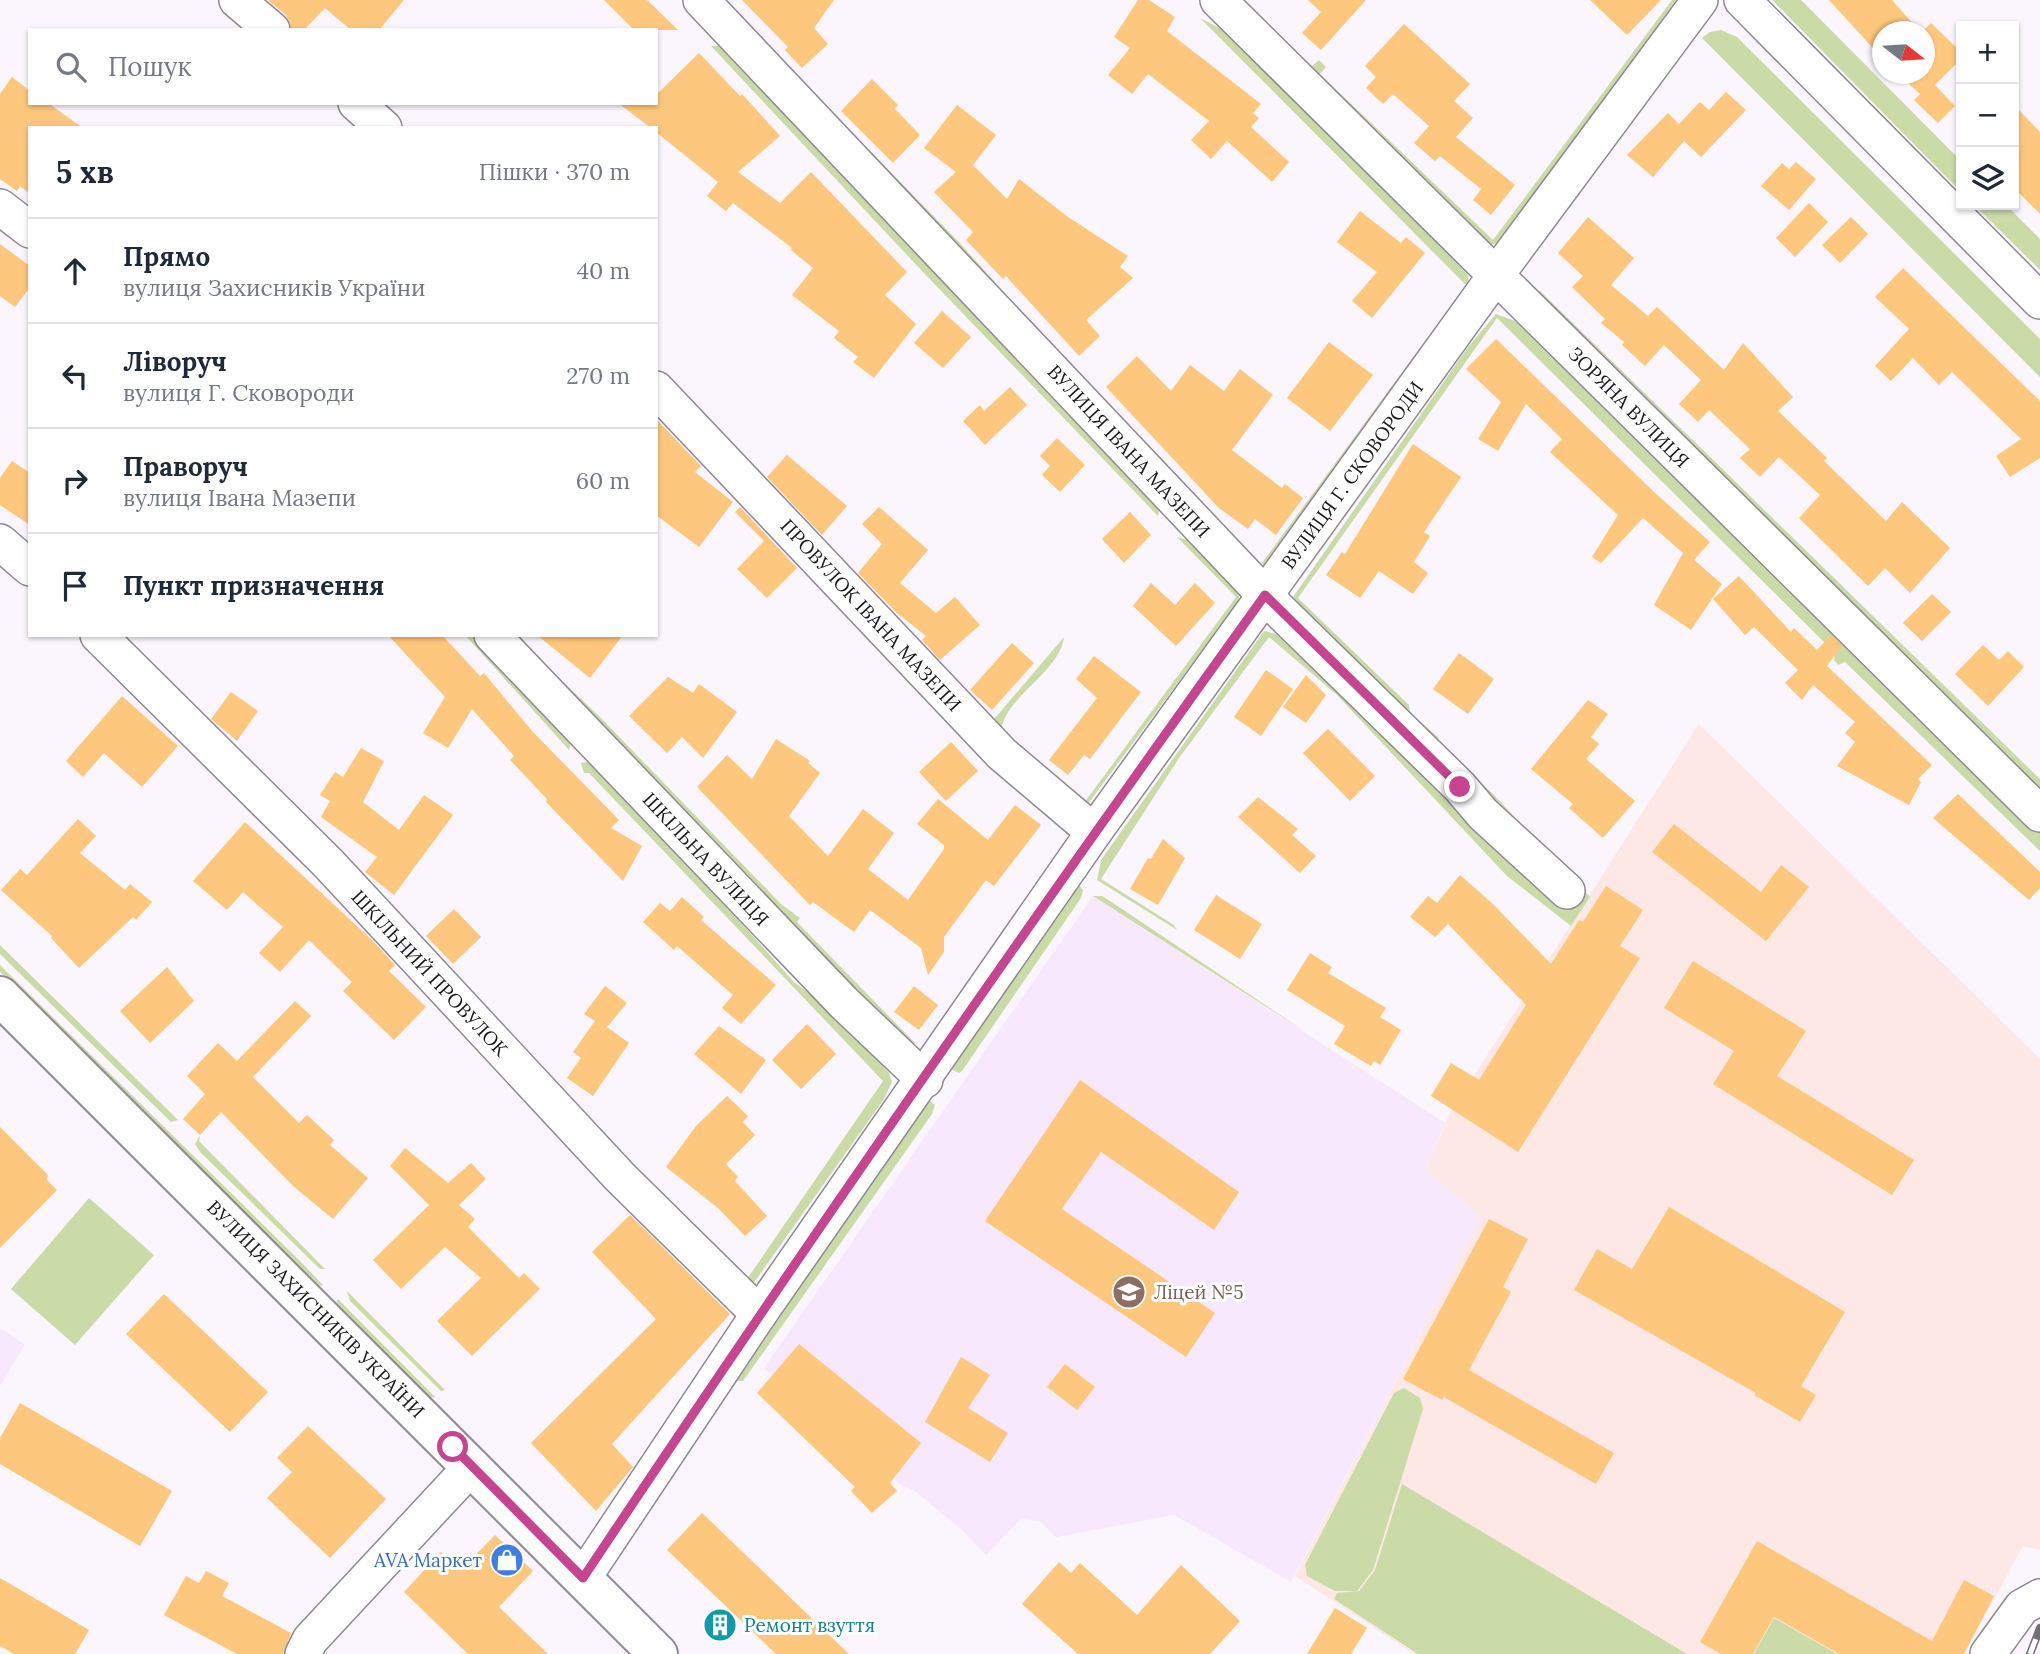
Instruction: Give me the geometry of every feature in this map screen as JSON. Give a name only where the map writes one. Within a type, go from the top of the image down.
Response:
[{"type":"street","points":[[237,0],[270,28]]},
{"type":"street","name":"ВУЛИЦЯ ІВАНА МАЗЕПИ","points":[[701,0],[1265,595],[1460,787],[1483,814],[1567,891]]},
{"type":"street","name":"ЗОРЯНА ВУЛИЦЯ","points":[[1218,0],[2040,814]]},
{"type":"street","name":"ВУЛИЦЯ Г. СКОВОРОДИ","points":[[583,1578],[759,1314],[925,1080],[1094,832],[1496,275],[1700,0]]},
{"type":"street","points":[[1742,0],[2040,301]]},
{"type":"street","points":[[358,105],[382,126]]},
{"type":"street","points":[[0,207],[28,228]]},
{"type":"street","name":"ПРОВУЛОК ІВАНА МАЗЕПИ","points":[[658,391],[1002,754],[1094,832]]},
{"type":"street","points":[[0,542],[28,566]]},
{"type":"street","name":"ШКІЛЬНИЙ ПРОВУЛОК","points":[[99,637],[328,863],[620,1177],[759,1314]]},
{"type":"street","name":"ШКІЛЬНА ВУЛИЦЯ","points":[[494,637],[835,994],[925,1080]]},
{"type":"street","name":"ВУЛИЦЯ ЗАХИСНИКІВ УКРАЇНИ","points":[[0,996],[658,1654]]},
{"type":"street","points":[[303,1654],[310,1640],[472,1466]]},
{"type":"street","points":[[1988,1654],[2022,1607],[2040,1597]]},
{"type":"shaded area","points":[[1699,724],[2040,1059],[2040,1550],[2023,1546],[1964,1654],[1414,1654],[1295,1576],[1481,1217],[1426,1170],[1449,1115]]},
{"type":"shaded area","name":"Ліцей №5","points":[[1093,896],[1445,1123],[1426,1170],[1481,1217],[1291,1582],[1174,1515],[1056,1537],[1040,1521],[1021,1519],[986,1555],[961,1529],[915,1491],[901,1485],[764,1368]]},
{"type":"shaded area","points":[[0,1328],[25,1344],[0,1386]]},
{"type":"green space","points":[[1672,0],[1676,0],[1505,238],[1490,246],[1257,20],[1258,15],[1312,66],[1319,60],[1326,67],[1320,74],[1493,240]]},
{"type":"green space","points":[[1772,0],[1801,0],[1872,71],[1872,84],[1884,84],[1956,156],[1956,187]]},
{"type":"green space","points":[[1200,18],[1233,35],[1308,107],[1468,275],[1469,287],[1265,566],[1262,563],[1466,285]]},
{"type":"green space","points":[[1721,30],[1737,37],[2040,339],[2040,377],[1702,38],[1710,32]]},
{"type":"green space","points":[[711,46],[722,46],[1160,505],[1158,516],[921,270]]},
{"type":"green space","points":[[836,116],[957,240],[1040,332],[833,121]]},
{"type":"green space","points":[[1979,210],[2011,210],[2040,239],[2040,270]]},
{"type":"green space","points":[[1539,290],[2040,779],[2040,799],[1540,303]]},
{"type":"green space","points":[[1496,314],[1515,321],[1628,426],[2040,828],[2040,851],[1845,662],[1838,665],[1834,660],[1835,653],[1497,318],[1298,598],[1409,705],[1410,713],[1439,738],[1437,741],[1493,794],[1590,897],[1571,926],[1507,876],[1337,695],[1269,637],[1179,758],[1101,879],[1174,925],[1177,930],[1097,880],[1101,860],[1264,631],[1276,634],[1323,669],[1293,597],[1468,347]]},
{"type":"green space","points":[[1177,537],[1191,541],[1240,593],[1238,602],[1087,805],[1081,807],[1236,597]]},
{"type":"green space","points":[[467,637],[481,637],[572,739],[569,750]]},
{"type":"green space","points":[[1064,637],[1052,663],[1011,708],[1001,733],[990,724]]},
{"type":"green space","points":[[535,655],[600,717],[781,904],[800,918],[797,922],[915,1043],[903,1041]]},
{"type":"green space","points":[[581,763],[598,763],[794,982],[827,1007],[889,1073],[892,1082],[884,1099],[748,1291],[743,1285],[883,1081],[589,773],[584,773]]},
{"type":"green space","points":[[1078,884],[1083,890],[1081,898],[962,1071],[959,1073],[951,1069]]},
{"type":"green space","points":[[1093,896],[1102,896],[1113,903],[1307,1033]]},
{"type":"green space","points":[[0,945],[178,1120],[171,1122],[0,954]]},
{"type":"green space","points":[[0,965],[323,1285],[320,1286],[0,972]]},
{"type":"green space","points":[[929,1100],[935,1105],[932,1114],[743,1381],[737,1381],[924,1102]]},
{"type":"green space","points":[[200,1135],[199,1141],[325,1269],[320,1269],[200,1152],[195,1144]]},
{"type":"green space","points":[[89,1198],[154,1255],[75,1345],[11,1289]]},
{"type":"green space","points":[[347,1291],[445,1390],[441,1391],[350,1301]]},
{"type":"green space","points":[[338,1299],[435,1397],[430,1398],[336,1302]]},
{"type":"green space","points":[[1404,1388],[1420,1398],[1423,1409],[1373,1570],[1357,1591],[1335,1591],[1307,1576],[1305,1565],[1394,1393]]},
{"type":"green space","points":[[1402,1484],[1687,1654],[1418,1654],[1334,1599],[1337,1593],[1359,1591],[1375,1570]]},
{"type":"green space","points":[[1774,1618],[1837,1654],[1754,1654]]},
{"type":"building","points":[[268,0],[404,0],[381,28],[349,28],[325,8],[306,28],[291,28],[286,15]]},
{"type":"building","points":[[604,0],[647,0],[678,30],[658,28],[632,28]]},
{"type":"building","points":[[742,0],[834,0],[814,28],[828,44],[802,68],[785,50],[788,47]]},
{"type":"building","points":[[1138,0],[1149,0],[1175,17],[1167,31],[1261,104],[1253,113],[1259,118],[1251,127],[1289,162],[1272,182],[1227,141],[1211,159],[1191,140],[1209,121],[1148,74],[1132,94],[1108,75],[1130,48],[1114,37]]},
{"type":"building","points":[[1308,0],[1366,0],[1321,50],[1302,33],[1321,12]]},
{"type":"building","points":[[1590,0],[1661,0],[1627,35]]},
{"type":"building","points":[[1829,0],[1892,0],[1910,21],[1872,21],[1872,47]]},
{"type":"building","points":[[1404,24],[1470,84],[1454,101],[1473,118],[1456,137],[1515,185],[1491,215],[1473,200],[1481,189],[1440,156],[1435,161],[1414,143],[1429,126],[1393,94],[1383,104],[1366,88],[1376,77],[1365,66]]},
{"type":"building","points":[[1935,27],[1956,47],[1956,64],[1935,85],[1955,106],[1938,123],[1914,100],[1920,94],[1909,84],[1935,84]]},
{"type":"building","points":[[699,53],[740,96],[742,94],[780,136],[738,172],[780,203],[811,172],[907,272],[885,295],[916,324],[874,378],[853,362],[858,357],[834,338],[839,331],[792,295],[813,268],[791,250],[792,248],[733,203],[726,211],[707,196],[718,182],[658,134],[658,126],[648,126],[621,105],[658,105],[658,93]]},
{"type":"building","points":[[12,77],[28,89],[28,105],[51,105],[80,126],[28,126],[28,192],[20,186],[17,191],[0,179],[0,94]]},
{"type":"building","points":[[872,79],[898,105],[895,109],[920,135],[893,163],[841,111]]},
{"type":"building","points":[[1726,92],[1746,110],[1701,157],[1684,141],[1653,177],[1627,155],[1668,113],[1679,124],[1700,102],[1709,110]]},
{"type":"building","points":[[957,105],[996,135],[973,165],[1007,199],[1019,179],[1068,217],[1128,256],[1120,267],[1133,278],[1086,320],[1100,336],[1079,356],[1006,276],[1003,279],[966,240],[973,232],[934,192],[956,172],[924,148]]},
{"type":"building","points":[[2019,110],[2040,132],[2040,214],[2019,193]]},
{"type":"building","points":[[1796,162],[1816,179],[1789,210],[1761,186],[1782,163],[1789,169]]},
{"type":"building","points":[[1809,203],[1828,222],[1795,257],[1776,238]]},
{"type":"building","points":[[1360,211],[1401,243],[1406,237],[1425,253],[1372,318],[1352,301],[1377,272],[1337,242]]},
{"type":"building","points":[[1588,217],[1634,258],[1611,285],[1648,316],[1657,307],[1724,370],[1743,343],[1793,397],[1778,411],[1827,458],[1824,461],[1886,521],[1902,502],[1950,548],[1910,593],[1885,568],[1868,586],[1799,518],[1820,495],[1779,457],[1760,477],[1740,458],[1750,449],[1709,410],[1698,422],[1679,404],[1701,380],[1664,345],[1645,366],[1622,345],[1624,342],[1601,323],[1605,319],[1572,287],[1583,276],[1558,253]]},
{"type":"building","points":[[1851,217],[1868,234],[1840,263],[1822,245]]},
{"type":"building","points":[[0,244],[28,265],[28,290],[15,307],[0,296]]},
{"type":"building","points":[[1903,268],[2040,401],[2040,458],[2010,477],[1996,456],[2021,439],[1952,372],[1939,385],[1913,358],[1891,381],[1875,366],[1909,329],[1875,297]]},
{"type":"building","points":[[942,311],[971,337],[943,368],[914,343]]},
{"type":"building","points":[[1496,339],[1654,492],[1710,542],[1694,560],[1722,584],[1691,630],[1654,605],[1683,553],[1643,518],[1601,563],[1592,557],[1618,515],[1550,452],[1562,439],[1526,404],[1498,451],[1478,439],[1501,402],[1466,369]]},
{"type":"building","points":[[1329,342],[1373,375],[1330,431],[1287,398]]},
{"type":"building","points":[[1137,356],[1171,391],[1190,365],[1224,391],[1240,369],[1273,395],[1232,450],[1282,488],[1285,484],[1303,498],[1276,535],[1255,519],[1248,529],[1219,508],[1106,387]]},
{"type":"building","points":[[1010,387],[1027,405],[985,445],[963,421],[980,405],[984,411]]},
{"type":"building","points":[[658,421],[701,466],[695,472],[733,502],[699,547],[658,516]]},
{"type":"building","points":[[1057,438],[1085,465],[1060,492],[1042,475],[1050,466],[1040,456]]},
{"type":"building","points":[[1413,444],[1461,477],[1424,532],[1430,536],[1414,562],[1428,573],[1413,594],[1379,571],[1360,598],[1326,575],[1342,552],[1345,554]]},
{"type":"building","points":[[787,455],[847,506],[822,535],[767,477]]},
{"type":"building","points":[[12,461],[28,472],[28,524],[0,505],[0,478]]},
{"type":"building","points":[[740,507],[797,568],[767,598],[737,569],[764,541],[735,512]]},
{"type":"building","points":[[879,507],[928,550],[900,583],[936,613],[955,597],[980,625],[940,660],[922,640],[926,636],[897,613],[858,573],[882,544],[862,524]]},
{"type":"building","points":[[1130,512],[1151,535],[1124,563],[1102,539]]},
{"type":"building","points":[[1739,576],[1791,632],[1794,628],[1817,650],[1831,635],[1842,646],[1827,666],[1932,765],[1918,779],[1921,782],[1909,805],[1837,766],[1855,742],[1845,733],[1855,722],[1813,685],[1802,700],[1785,683],[1798,670],[1754,627],[1745,635],[1713,599]]},
{"type":"building","points":[[1151,583],[1175,605],[1195,583],[1215,603],[1176,646],[1133,606]]},
{"type":"building","points":[[1932,594],[1951,612],[1922,641],[1903,623]]},
{"type":"building","points":[[390,637],[444,637],[480,676],[484,673],[532,731],[619,820],[611,828],[642,846],[623,881],[546,802],[547,799],[510,760],[514,756],[472,709],[448,748],[423,733],[445,697]]},
{"type":"building","points":[[539,637],[621,637],[590,678]]},
{"type":"building","points":[[1012,643],[1034,663],[992,710],[970,690]]},
{"type":"building","points":[[1983,645],[1999,660],[2008,651],[2024,667],[1988,706],[1955,674]]},
{"type":"building","points":[[1459,653],[1494,679],[1468,714],[1433,689]]},
{"type":"building","points":[[1094,656],[1141,692],[1090,759],[1084,755],[1068,775],[1049,760],[1097,698],[1076,679]]},
{"type":"building","points":[[1266,670],[1293,689],[1261,736],[1234,717]]},
{"type":"building","points":[[1306,675],[1326,695],[1306,723],[1283,707]]},
{"type":"building","points":[[668,677],[693,693],[699,684],[737,712],[703,758],[682,737],[667,753],[629,716]]},
{"type":"building","points":[[231,692],[258,711],[237,741],[211,719]]},
{"type":"building","points":[[122,696],[178,746],[142,787],[104,753],[83,777],[66,761]]},
{"type":"building","points":[[1588,700],[1608,714],[1591,737],[1599,744],[1586,759],[1635,801],[1603,838],[1569,808],[1573,804],[1531,769]]},
{"type":"building","points":[[1328,729],[1375,776],[1350,801],[1303,753]]},
{"type":"building","points":[[776,739],[810,761],[808,763],[820,773],[789,816],[828,856],[863,809],[894,833],[868,869],[908,900],[944,849],[944,845],[917,824],[938,799],[988,840],[1015,805],[1041,825],[994,886],[986,880],[944,937],[944,952],[928,975],[921,948],[870,910],[854,932],[813,902],[810,905],[697,787],[727,755],[752,779]]},
{"type":"building","points":[[951,742],[978,771],[946,801],[919,772]]},
{"type":"building","points":[[361,748],[384,761],[363,802],[399,830],[424,795],[453,815],[394,895],[365,872],[377,857],[321,817],[330,801],[320,795],[335,772],[343,777]]},
{"type":"building","points":[[1958,794],[2040,872],[2040,888],[2029,900],[1933,818]]},
{"type":"building","points":[[1258,797],[1298,829],[1292,835],[1316,856],[1300,873],[1238,817]]},
{"type":"building","points":[[78,819],[96,836],[80,853],[125,890],[130,884],[152,902],[136,920],[133,917],[79,968],[52,936],[1,890],[20,869],[27,875]]},
{"type":"building","points":[[245,822],[373,941],[395,965],[389,971],[426,1007],[394,1040],[343,991],[352,982],[309,940],[280,972],[259,953],[283,927],[243,892],[227,910],[193,881]]},
{"type":"building","points":[[1674,824],[1761,892],[1781,865],[1809,887],[1766,941],[1652,852]]},
{"type":"building","points":[[1163,839],[1185,858],[1158,905],[1130,889]]},
{"type":"building","points":[[1460,875],[1493,904],[1551,964],[1579,920],[1583,922],[1606,886],[1643,910],[1620,946],[1640,958],[1518,1152],[1431,1096],[1451,1063],[1479,1080],[1526,1005],[1448,924],[1435,937],[1410,917],[1428,896],[1437,903]]},
{"type":"building","points":[[1216,895],[1262,924],[1240,959],[1194,930]]},
{"type":"building","points":[[682,897],[704,917],[701,920],[776,985],[741,1024],[722,1008],[733,995],[677,946],[674,950],[643,922],[660,903],[670,911]]},
{"type":"building","points":[[454,909],[481,937],[453,964],[426,936]]},
{"type":"building","points":[[1310,953],[1332,967],[1328,973],[1386,1008],[1380,1017],[1401,1030],[1380,1065],[1374,1061],[1371,1066],[1334,1044],[1345,1026],[1287,990]]},
{"type":"building","points":[[1693,961],[1806,1031],[1777,1076],[1914,1160],[1892,1195],[1713,1084],[1734,1051],[1664,1008]]},
{"type":"building","points":[[167,967],[194,1001],[150,1043],[120,1011]]},
{"type":"building","points":[[605,986],[627,1003],[607,1027],[629,1043],[593,1096],[567,1078],[581,1058],[573,1052],[595,1021],[584,1014]]},
{"type":"building","points":[[914,986],[938,1005],[919,1030],[894,1012]]},
{"type":"building","points":[[295,1001],[311,1016],[253,1077],[299,1123],[307,1115],[334,1140],[330,1145],[368,1178],[333,1219],[293,1186],[221,1112],[200,1135],[183,1119],[205,1094],[187,1076],[218,1043],[237,1061]]},
{"type":"building","points":[[807,1024],[836,1054],[801,1089],[772,1060]]},
{"type":"building","points":[[719,1026],[766,1060],[741,1094],[694,1054]]},
{"type":"building","points":[[1080,1080],[1239,1192],[1214,1230],[1101,1152],[1062,1209],[1215,1313],[1186,1357],[985,1221]]},
{"type":"building","points":[[727,1096],[748,1116],[743,1122],[755,1135],[726,1164],[738,1177],[735,1181],[767,1216],[745,1236],[718,1208],[666,1167],[696,1126]]},
{"type":"building","points":[[0,1127],[48,1175],[47,1180],[57,1190],[0,1248]]},
{"type":"building","points":[[405,1148],[448,1183],[471,1163],[486,1179],[459,1205],[475,1219],[468,1227],[519,1278],[524,1273],[540,1289],[472,1356],[437,1321],[481,1278],[445,1247],[401,1289],[373,1260],[429,1205],[390,1166]]},
{"type":"building","points":[[1669,1207],[1845,1312],[1801,1386],[1816,1395],[1800,1422],[1754,1395],[1756,1393],[1574,1290],[1597,1249],[1632,1269]]},
{"type":"building","points":[[630,1215],[730,1314],[612,1444],[633,1467],[596,1511],[531,1443],[656,1319],[592,1252]]},
{"type":"building","points":[[1489,1219],[1528,1239],[1503,1287],[1511,1292],[1469,1370],[1614,1453],[1596,1484],[1444,1397],[1442,1400],[1403,1379]]},
{"type":"building","points":[[164,1294],[268,1392],[230,1432],[126,1334]]},
{"type":"building","points":[[799,1344],[921,1443],[890,1483],[897,1491],[872,1513],[851,1491],[855,1487],[757,1393]]},
{"type":"building","points":[[961,1357],[990,1375],[968,1408],[1008,1433],[990,1462],[925,1422]]},
{"type":"building","points":[[1065,1364],[1095,1387],[1077,1410],[1047,1387]]},
{"type":"building","points":[[20,1403],[172,1491],[140,1546],[0,1464],[0,1438]]},
{"type":"building","points":[[308,1426],[386,1499],[330,1558],[267,1498],[292,1472],[277,1458]]},
{"type":"building","points":[[702,1513],[849,1654],[776,1654],[667,1550]]},
{"type":"building","points":[[495,1535],[533,1571],[499,1607],[548,1654],[468,1654],[404,1592],[441,1552],[461,1570]]},
{"type":"building","points":[[1757,1541],[1932,1641],[1964,1580],[1994,1596],[1964,1654],[1839,1654],[1774,1617],[1753,1654],[1721,1654],[1700,1642]]},
{"type":"building","points":[[1059,1562],[1071,1573],[1080,1563],[1137,1615],[1181,1565],[1240,1621],[1210,1654],[1078,1654],[1022,1604]]},
{"type":"building","points":[[206,1571],[229,1583],[222,1596],[291,1633],[283,1654],[237,1654],[164,1615],[186,1576],[199,1583]]},
{"type":"building","points":[[0,1578],[89,1630],[75,1654],[14,1654],[0,1646]]},
{"type":"building","points":[[1335,1608],[1367,1628],[1351,1654],[1307,1654]]},
{"type":"railway","points":[[2030,1654],[2040,1628]]},
{"type":"place","name":"Ліцей №5","points":[[1129,1292]]},
{"type":"place","name":"AVA Маркет","points":[[507,1560]]},
{"type":"place","name":"Ремонт взуття","points":[[720,1625]]},
{"type":"route","points":[[453,1447],[583,1578],[759,1314],[942,1055],[1094,832],[1265,595],[1460,787]]}]
